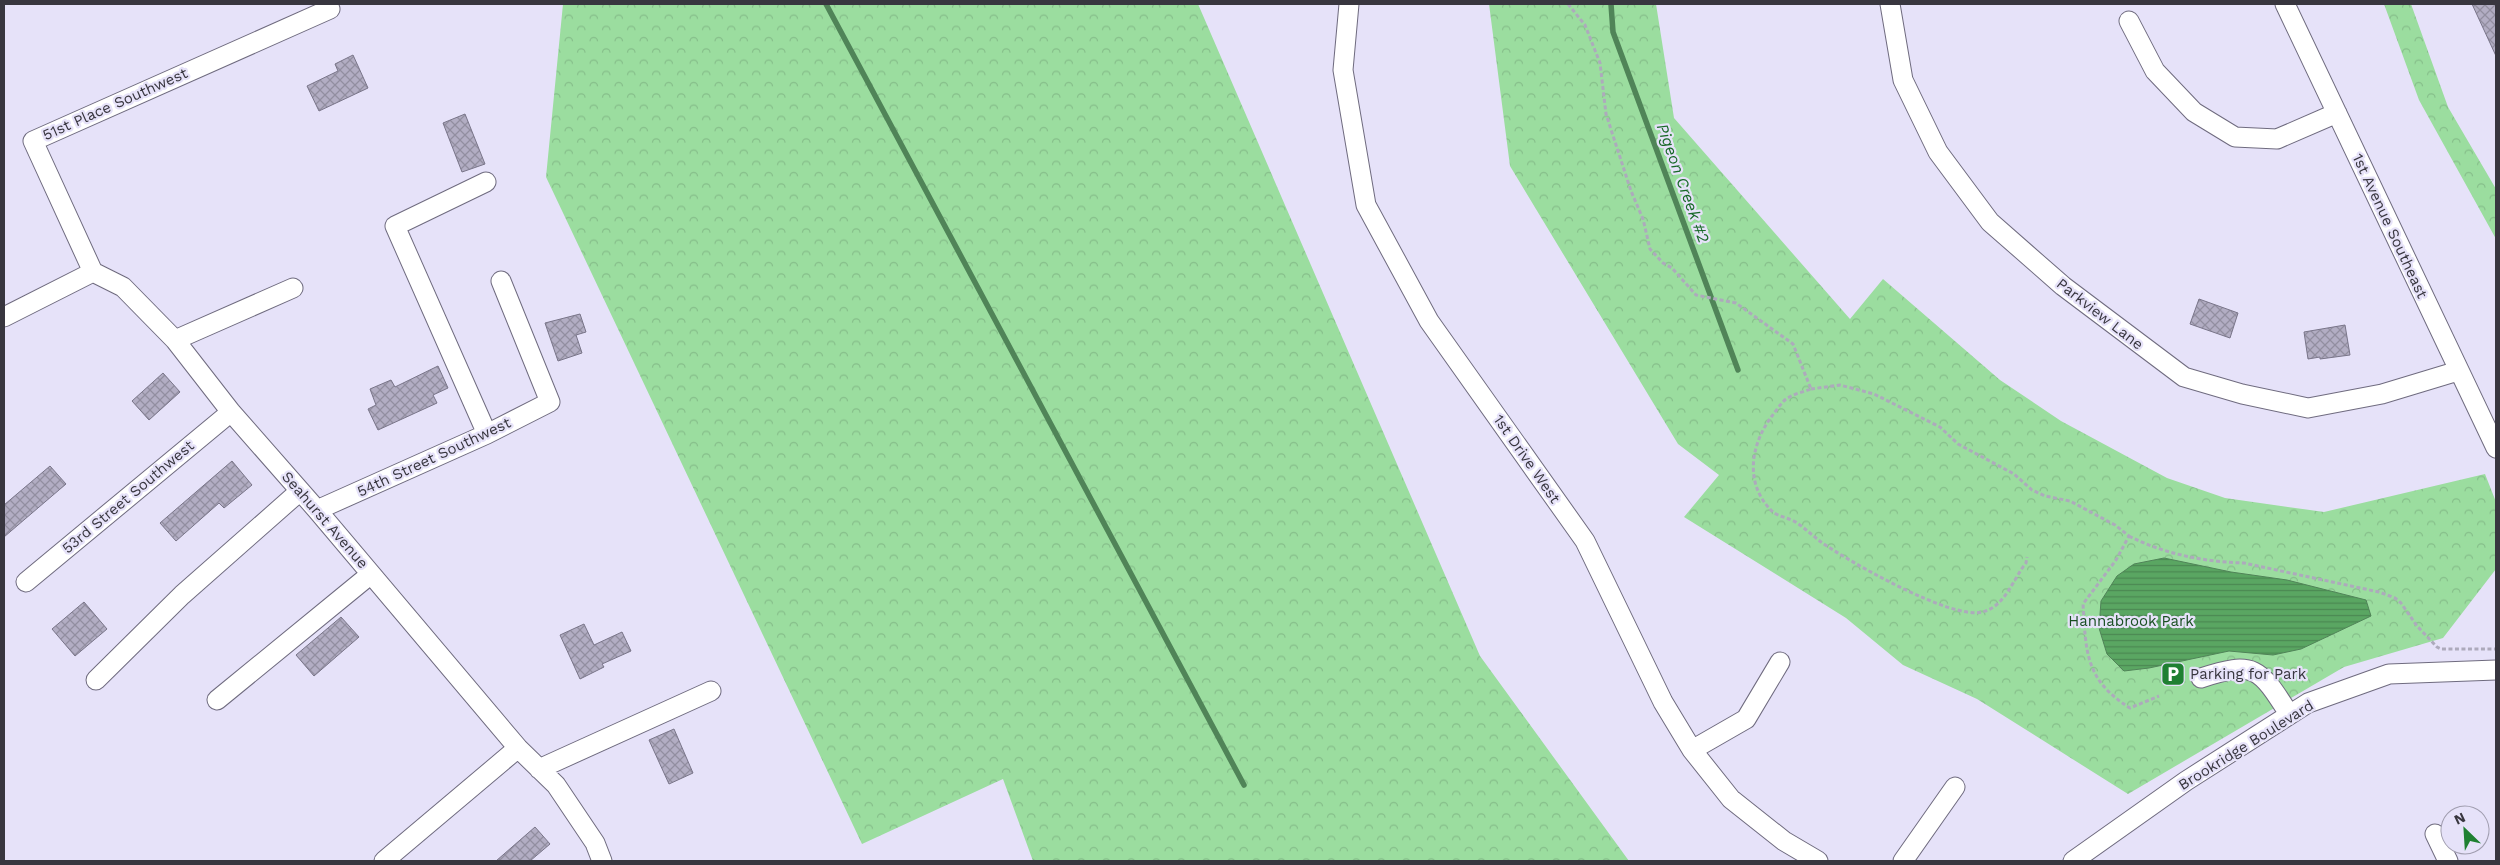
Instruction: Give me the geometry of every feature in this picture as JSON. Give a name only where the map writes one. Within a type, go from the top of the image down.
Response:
[{"type":"street","name":"1st Drive West","points":[[1349,4],[1344,70],[1366,205],[1429,321],[1585,541],[1663,702],[1692,750],[1731,799],[1784,841],[1818,861]]},
{"type":"street","name":"Parkview Lane","points":[[1890,4],[1903,80],[1938,152],[1990,222],[2063,286],[2184,377],[2242,394],[2308,408],[2382,394],[2458,370]]},
{"type":"street","name":"1st Avenue Southeast","points":[[2285,4],[2496,448]]},
{"type":"street","name":"51st Place Southwest","points":[[93,272],[33,141],[330,9]]},
{"type":"street","points":[[2129,21],[2155,71],[2194,112],[2235,137],[2277,139],[2337,113]]},
{"type":"street","points":[[486,182],[395,226],[487,434]]},
{"type":"street","points":[[4,316],[93,272]]},
{"type":"street","name":"Seahurst Avenue","points":[[93,272],[123,287],[176,340],[231,412],[317,510],[518,748],[556,785],[589,834],[602,861]]},
{"type":"street","name":"54th Street Southwest","points":[[317,510],[487,434],[550,402],[500,281]]},
{"type":"street","points":[[176,340],[293,288]]},
{"type":"street","name":"53rd Street Southwest","points":[[26,582],[231,412]]},
{"type":"street","points":[[96,680],[182,595],[300,491]]},
{"type":"street","points":[[217,700],[371,574]]},
{"type":"street","points":[[1692,750],[1746,719],[1780,662]]},
{"type":"street","points":[[2201,678],[2230,668],[2247,669],[2263,678],[2289,714]]},
{"type":"street","name":"Brookridge Boulevard","points":[[2073,861],[2186,781],[2308,703],[2389,674],[2496,670]]},
{"type":"street","points":[[539,769],[711,692]]},
{"type":"street","points":[[384,861],[518,748]]},
{"type":"street","points":[[1903,861],[1955,787]]},
{"type":"street","points":[[2435,834],[2448,861]]},
{"type":"path","points":[[1568,4],[1585,25],[1600,63],[1606,114],[1631,191],[1643,220],[1650,249],[1663,263],[1672,268],[1696,295],[1736,303],[1793,344],[1811,389]]},
{"type":"path","points":[[2027,557],[2026,563],[2000,602],[1984,612],[1970,614],[1911,592],[1822,543],[1796,522],[1775,513],[1764,500],[1756,486],[1752,459],[1765,425],[1785,399],[1811,389],[1840,385],[1874,394],[1940,427],[1958,444],[2014,474],[2032,490],[2045,496],[2070,501],[2146,545],[2167,551],[2227,562],[2244,563],[2379,592],[2401,603],[2417,626],[2441,649],[2496,649]]},
{"type":"path","points":[[2129,536],[2116,560],[2083,604],[2084,640],[2098,680],[2119,701],[2130,708],[2159,696]]},
{"type":"green space","points":[[563,4],[1198,4],[1480,656],[1629,861],[1033,861],[1003,779],[862,844],[546,177]]},
{"type":"green space","name":"Hannabrook Park","points":[[1489,4],[1656,4],[1674,118],[1850,319],[1883,279],[2000,380],[2061,421],[2167,478],[2225,498],[2324,512],[2485,474],[2496,502],[2496,569],[2443,638],[2344,667],[2128,794],[1977,699],[1903,665],[1846,618],[1684,517],[1719,475],[1678,444],[1510,166]]},
{"type":"green space","points":[[2384,4],[2411,4],[2448,107],[2496,189],[2496,239],[2419,100]]},
{"type":"shaded area","points":[[2164,558],[2231,572],[2287,580],[2366,600],[2371,616],[2301,649],[2273,655],[2229,651],[2149,668],[2124,671],[2107,654],[2099,628],[2101,601],[2117,576],[2134,564]]},
{"type":"building","points":[[2472,4],[2496,4],[2496,56]]},
{"type":"building","points":[[353,55],[368,88],[319,111],[307,86],[338,71],[335,64]]},
{"type":"building","points":[[465,114],[485,164],[462,172],[443,123]]},
{"type":"building","points":[[2199,299],[2238,313],[2230,338],[2190,324]]},
{"type":"building","points":[[580,314],[586,332],[576,335],[582,353],[558,361],[545,323]]},
{"type":"building","points":[[2345,325],[2350,355],[2308,359],[2304,332]]},
{"type":"building","points":[[438,366],[448,388],[433,395],[437,403],[378,430],[368,409],[376,405],[370,389],[391,380],[395,387]]},
{"type":"building","points":[[163,373],[180,392],[149,420],[132,401]]},
{"type":"building","points":[[232,461],[252,485],[224,508],[219,503],[176,541],[160,523]]},
{"type":"building","points":[[50,466],[66,484],[4,537],[4,505]]},
{"type":"building","points":[[84,602],[107,629],[75,656],[52,629]]},
{"type":"building","points":[[341,617],[359,637],[314,676],[296,655]]},
{"type":"building","points":[[584,624],[594,645],[622,632],[631,651],[602,664],[604,667],[580,679],[560,635]]},
{"type":"building","points":[[674,729],[693,773],[669,784],[649,740]]},
{"type":"building","points":[[535,827],[550,844],[530,861],[496,861]]},
{"type":"waterway","points":[[826,4],[1244,785]]},
{"type":"waterway","name":"Pigeon Creek #2","points":[[1611,4],[1613,32],[1738,370]]},
{"type":"place","name":"Parking for Park","points":[[2173,674]]}]
